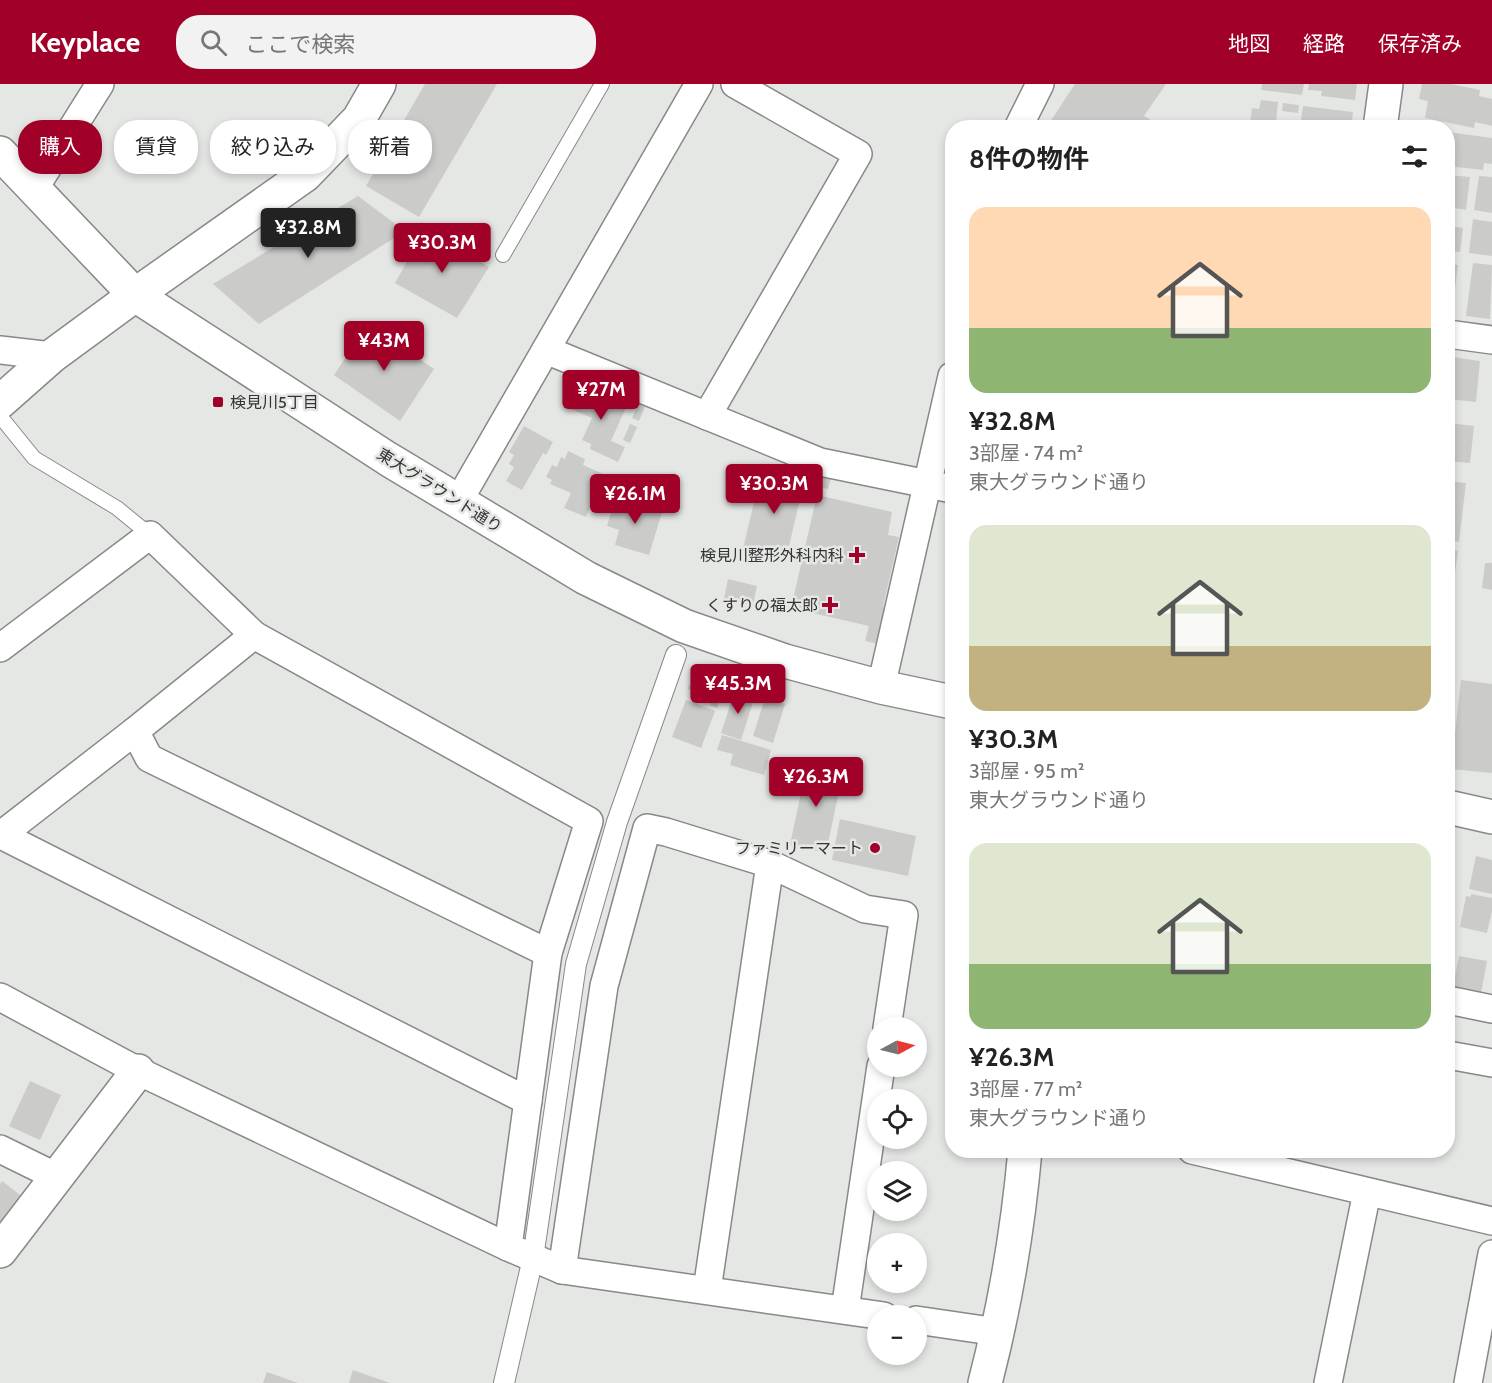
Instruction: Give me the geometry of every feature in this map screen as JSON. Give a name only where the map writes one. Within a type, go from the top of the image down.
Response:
[{"type":"street","points":[[34,189],[100,84]]},
{"type":"street","points":[[0,402],[52,356],[305,175],[359,119],[379,84]]},
{"type":"street","points":[[458,502],[699,84]]},
{"type":"street","points":[[707,416],[858,154],[735,84]]},
{"type":"street","points":[[1022,120],[1040,84]]},
{"type":"street","points":[[1381,120],[1386,84]]},
{"type":"street","name":"東大グラウンド通り","points":[[0,153],[135,295],[458,502],[586,578],[684,626],[785,661],[881,687],[945,701]]},
{"type":"street","points":[[1455,335],[1492,340]]},
{"type":"street","points":[[0,350],[52,356]]},
{"type":"street","points":[[546,350],[820,462],[940,487]]},
{"type":"street","points":[[881,687],[940,487],[945,441]]},
{"type":"street","points":[[0,648],[150,535],[254,635],[589,820],[548,952],[508,1246]]},
{"type":"street","points":[[254,635],[1,835],[528,1101]]},
{"type":"street","points":[[504,1383],[533,1258],[576,964],[617,822],[676,655]]},
{"type":"street","points":[[135,731],[148,758],[548,952]]},
{"type":"street","points":[[1455,809],[1492,817]]},
{"type":"street","points":[[562,1270],[604,986],[648,828],[770,864],[865,909],[904,915],[889,1017]]},
{"type":"street","points":[[707,1290],[770,864]]},
{"type":"street","points":[[0,997],[138,1071],[562,1270],[867,1313]]},
{"type":"street","points":[[1455,1001],[1492,1009]]},
{"type":"street","points":[[1455,1056],[1492,1063]]},
{"type":"street","points":[[0,1251],[138,1071]]},
{"type":"street","points":[[845,1310],[879,1077]]},
{"type":"street","points":[[0,1149],[57,1177]]},
{"type":"street","points":[[985,1383],[998,1332],[1020,1209],[1024,1158]]},
{"type":"street","points":[[1225,1158],[1492,1221]]},
{"type":"street","points":[[1328,1383],[1367,1192]]},
{"type":"street","points":[[1468,1383],[1492,1254]]},
{"type":"street","points":[[927,1322],[998,1332]]},
{"type":"lane","points":[[503,255],[602,84]]},
{"type":"lane","points":[[0,416],[34,458],[117,508],[150,535]]},
{"type":"building","points":[[425,84],[497,84],[419,217],[366,186],[373,174],[432,174],[432,120],[404,120]]},
{"type":"building","points":[[1075,84],[1166,84],[1144,116],[1151,120],[1051,120]]},
{"type":"building","points":[[1262,84],[1304,84],[1302,95],[1261,90]]},
{"type":"building","points":[[1309,84],[1357,84],[1355,100],[1321,96],[1322,91],[1308,90]]},
{"type":"building","points":[[1422,84],[1451,84],[1480,90],[1479,96],[1492,99],[1492,126],[1475,122],[1474,128],[1455,124],[1455,120],[1425,118],[1428,101],[1419,99]]},
{"type":"building","points":[[1261,100],[1278,102],[1276,120],[1250,120],[1252,108],[1259,109]]},
{"type":"building","points":[[1283,103],[1299,105],[1298,113],[1282,111]]},
{"type":"building","points":[[1303,106],[1353,112],[1352,120],[1301,120]]},
{"type":"building","points":[[1455,133],[1492,138],[1492,164],[1484,163],[1483,170],[1455,167]]},
{"type":"building","points":[[1455,176],[1470,177],[1466,210],[1455,208]]},
{"type":"building","points":[[1479,176],[1492,177],[1492,213],[1474,210]]},
{"type":"building","points":[[358,196],[405,231],[259,324],[213,284]]},
{"type":"building","points":[[1473,219],[1492,222],[1492,256],[1469,253]]},
{"type":"building","points":[[1455,227],[1463,228],[1460,252],[1455,252]]},
{"type":"building","points":[[426,228],[489,267],[457,318],[395,283]]},
{"type":"building","points":[[1473,263],[1492,265],[1490,319],[1466,316]]},
{"type":"building","points":[[1455,265],[1458,265],[1455,288]]},
{"type":"building","points":[[368,324],[434,369],[400,421],[334,375]]},
{"type":"building","points":[[1455,357],[1480,361],[1476,402],[1455,400]]},
{"type":"building","points":[[582,384],[627,405],[611,441],[625,447],[618,462],[590,449],[591,444],[582,440],[592,418],[571,409]]},
{"type":"building","points":[[638,404],[645,407],[639,421],[632,418]]},
{"type":"building","points":[[630,424],[637,427],[630,443],[623,440]]},
{"type":"building","points":[[1455,424],[1474,426],[1470,463],[1455,462]]},
{"type":"building","points":[[524,426],[553,442],[546,455],[543,453],[522,490],[506,481],[514,467],[509,464],[514,455],[509,452]]},
{"type":"building","points":[[568,451],[585,459],[583,465],[610,477],[597,508],[591,505],[586,517],[564,508],[571,493],[550,484],[552,480],[546,477],[552,465],[557,467],[561,457],[565,459]]},
{"type":"building","points":[[776,464],[802,469],[797,490],[802,491],[789,546],[783,545],[779,562],[742,553],[759,481],[772,484]]},
{"type":"building","points":[[818,475],[831,478],[828,489],[815,486]]},
{"type":"building","points":[[1455,482],[1466,483],[1459,542],[1455,541]]},
{"type":"building","points":[[817,495],[892,512],[888,535],[899,537],[883,607],[888,607],[879,644],[865,641],[869,626],[791,608]]},
{"type":"building","points":[[632,500],[663,509],[649,555],[615,545],[619,530],[607,526],[614,502],[630,507]]},
{"type":"building","points":[[1455,550],[1458,551],[1455,572]]},
{"type":"building","points":[[1485,563],[1492,563],[1492,590],[1482,588]]},
{"type":"building","points":[[728,579],[757,586],[753,605],[724,599]]},
{"type":"building","points":[[698,672],[726,682],[717,708],[710,705],[712,700],[692,694],[694,691],[688,689],[689,685],[693,686]]},
{"type":"building","points":[[1461,680],[1492,684],[1492,773],[1455,769],[1455,733]]},
{"type":"building","points":[[735,690],[755,696],[741,740],[721,733]]},
{"type":"building","points":[[765,698],[785,704],[773,743],[753,736]]},
{"type":"building","points":[[686,700],[715,711],[701,748],[672,737]]},
{"type":"building","points":[[722,735],[771,750],[764,775],[730,765],[733,754],[717,750]]},
{"type":"building","points":[[807,764],[843,772],[826,853],[790,845]]},
{"type":"building","points":[[840,819],[916,836],[908,876],[832,860]]},
{"type":"building","points":[[1476,856],[1492,860],[1492,894],[1469,889]]},
{"type":"building","points":[[1471,894],[1492,898],[1492,911],[1487,933],[1460,927],[1466,896],[1471,897]]},
{"type":"building","points":[[1459,956],[1487,961],[1481,993],[1455,987]]},
{"type":"building","points":[[30,1081],[61,1095],[40,1140],[9,1126]]},
{"type":"building","points":[[2,1181],[24,1198],[0,1229],[0,1184]]},
{"type":"building","points":[[353,1370],[390,1383],[349,1383]]},
{"type":"building","points":[[267,1372],[298,1383],[263,1383]]},
{"type":"place","name":"検見川5丁目","points":[[218,402]]},
{"type":"place","name":"検見川整形外科内科","points":[[857,555]]},
{"type":"place","name":"くすりの福太郎","points":[[830,605]]},
{"type":"place","name":"ファミリーマート","points":[[875,848]]}]
